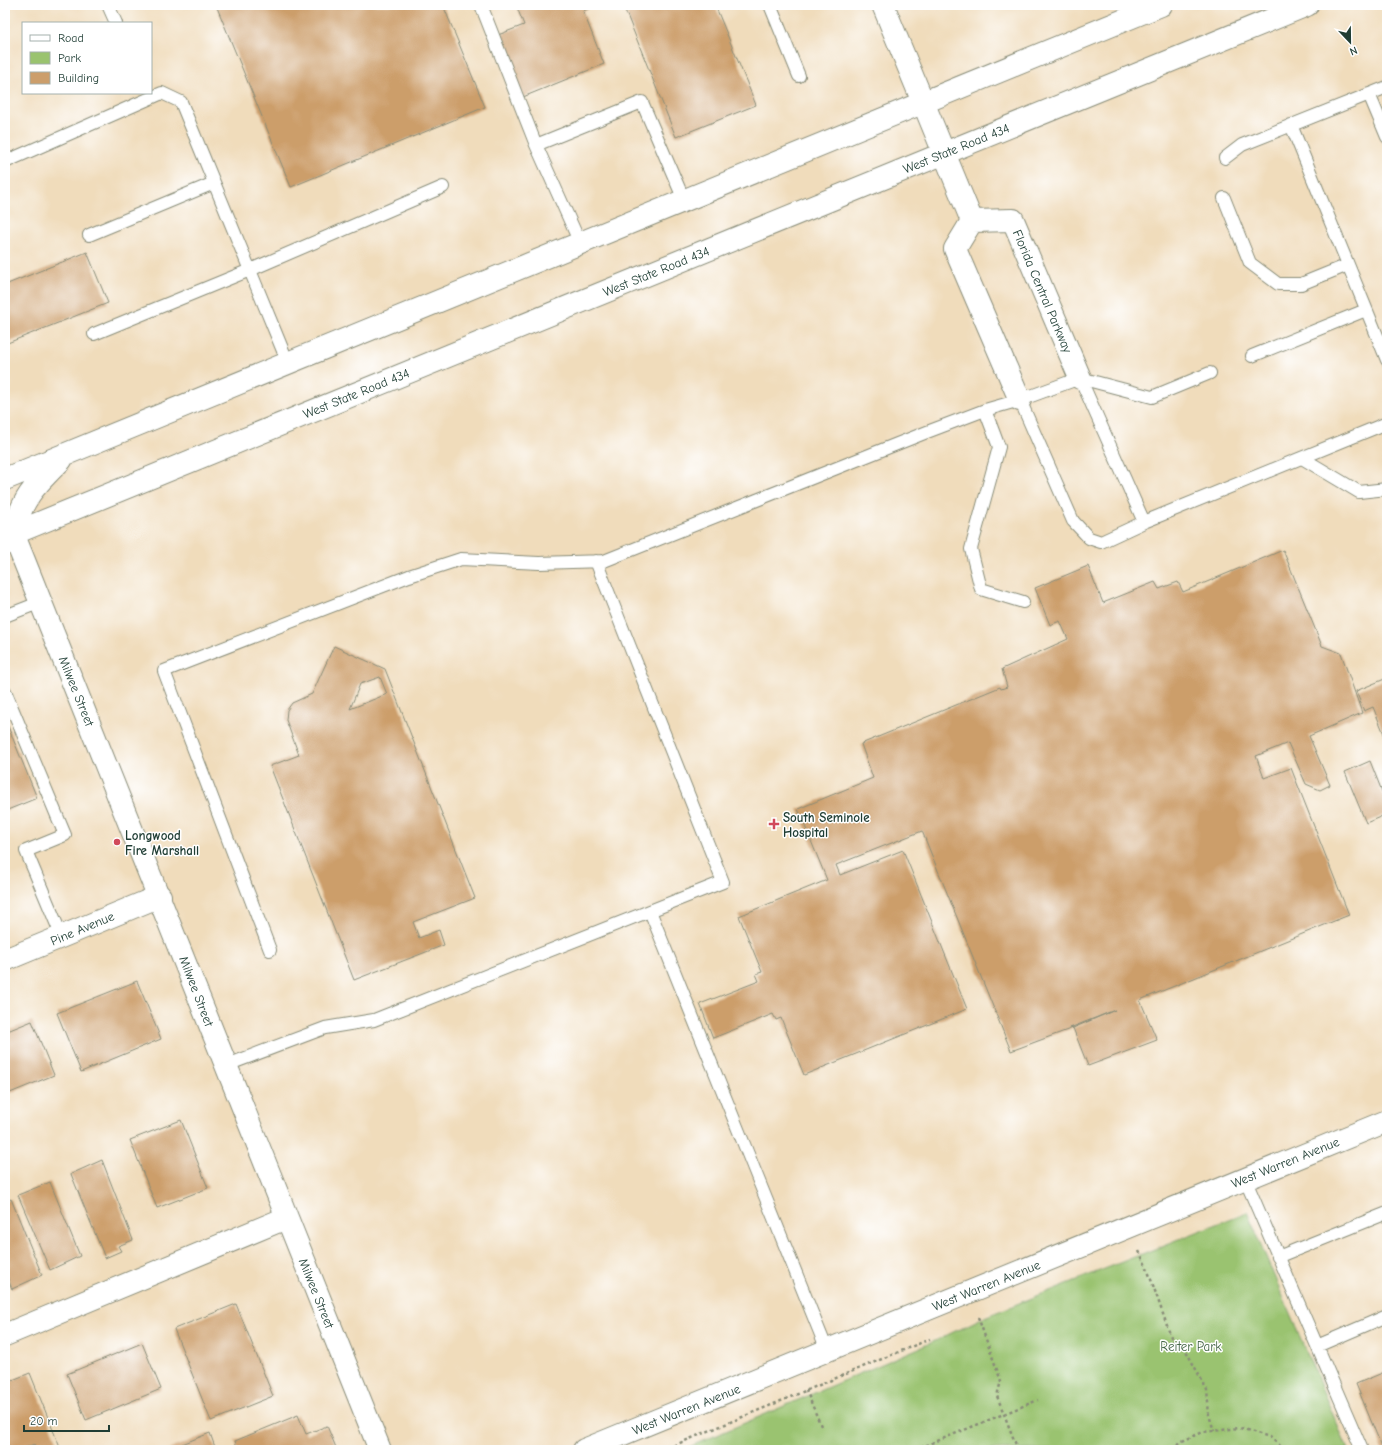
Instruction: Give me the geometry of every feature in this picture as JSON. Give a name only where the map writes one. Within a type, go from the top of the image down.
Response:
[{"type":"street","points":[[883,5],[972,221],[955,249],[1020,400]]},
{"type":"street","points":[[5,479],[923,102],[1127,11],[1161,5]]},
{"type":"street","name":"West State Road 434","points":[[9,535],[1306,5]]},
{"type":"street","name":"Florida Central Parkway","points":[[972,221],[1013,220],[1080,378]]},
{"type":"street","points":[[9,535],[18,513],[30,492],[68,453]]},
{"type":"street","name":"Milwee Street","points":[[9,535],[41,602],[160,896],[286,1218],[380,1450]]},
{"type":"street","name":"Pine Avenue","points":[[5,960],[160,896]]},
{"type":"street","name":"West Warren Avenue","points":[[584,1450],[1387,1121]]},
{"type":"street","points":[[5,1335],[286,1218]]},
{"type":"lane","points":[[108,5],[116,22]]},
{"type":"lane","points":[[481,5],[536,146],[580,242]]},
{"type":"lane","points":[[770,5],[799,76]]},
{"type":"lane","points":[[1225,158],[1242,145],[1387,86]]},
{"type":"lane","points":[[5,162],[146,96],[162,93],[181,102],[288,363]]},
{"type":"lane","points":[[1369,94],[1387,137]]},
{"type":"lane","points":[[536,146],[642,102],[684,200]]},
{"type":"lane","points":[[1291,125],[1387,359]]},
{"type":"lane","points":[[89,235],[214,183]]},
{"type":"lane","points":[[94,334],[250,270],[443,187]]},
{"type":"lane","points":[[1224,198],[1250,263],[1278,284],[1301,284],[1348,265]]},
{"type":"lane","points":[[1252,356],[1366,310]]},
{"type":"lane","points":[[270,950],[164,671],[409,576],[461,559],[539,563],[604,561],[985,410],[1020,400],[1080,378],[1152,397],[1210,373]]},
{"type":"lane","points":[[1080,378],[1144,522]]},
{"type":"lane","points":[[1020,400],[1073,521],[1089,538],[1101,542],[1144,522],[1387,423]]},
{"type":"lane","points":[[985,410],[999,447],[971,549],[981,589],[1023,602]]},
{"type":"lane","points":[[1302,458],[1358,492],[1387,489]]},
{"type":"lane","points":[[227,1066],[325,1028],[374,1020],[723,882],[596,561]]},
{"type":"lane","points":[[5,616],[41,602]]},
{"type":"lane","points":[[5,691],[65,835],[26,851],[62,937]]},
{"type":"lane","points":[[650,911],[827,1350]]},
{"type":"lane","points":[[1245,1179],[1362,1450]]},
{"type":"lane","points":[[1278,1257],[1387,1213]]},
{"type":"lane","points":[[1317,1346],[1387,1316]]},
{"type":"path","points":[[1138,1249],[1147,1268],[1172,1340],[1184,1348],[1207,1390],[1209,1415],[1214,1431]]},
{"type":"path","points":[[985,1313],[978,1316],[1001,1381],[997,1396],[1018,1450]]},
{"type":"path","points":[[663,1450],[930,1339]]},
{"type":"path","points":[[806,1390],[821,1426]]},
{"type":"path","points":[[915,1450],[1038,1400]]},
{"type":"path","points":[[1175,1450],[1180,1442],[1203,1432],[1240,1428],[1270,1437],[1285,1450]]},
{"type":"green space","name":"Reiter Park","points":[[1247,1212],[1348,1450],[682,1450],[933,1342],[982,1318]]},
{"type":"building","points":[[216,5],[443,5],[485,107],[291,187]]},
{"type":"building","points":[[516,5],[597,5],[583,11],[604,64],[523,97],[498,35],[524,25]]},
{"type":"building","points":[[623,5],[715,5],[756,105],[676,137]]},
{"type":"building","points":[[87,252],[108,303],[5,344],[5,285]]},
{"type":"building","points":[[1283,550],[1322,646],[1341,653],[1362,713],[1309,736],[1330,785],[1320,790],[1306,784],[1288,743],[1256,756],[1264,778],[1291,768],[1349,915],[1140,1000],[1157,1040],[1088,1066],[1073,1028],[1011,1051],[922,831],[836,865],[840,875],[903,850],[967,1009],[804,1075],[781,1018],[776,1020],[773,1014],[713,1038],[700,1004],[759,981],[756,974],[762,972],[739,916],[827,880],[798,809],[873,778],[861,744],[1000,687],[1001,689],[1007,687],[1002,669],[1068,639],[1060,621],[1050,625],[1035,588],[1088,566],[1103,603],[1155,582],[1159,589],[1178,582],[1183,592]],"holes":[[[1115,1010],[1073,1028],[1070,1028]]]},
{"type":"building","points":[[334,646],[385,669],[475,898],[413,922],[419,938],[439,930],[444,945],[354,980],[270,766],[299,755],[286,720],[287,710],[292,703],[312,694]],"holes":[[[380,677],[387,694],[350,709],[360,684]]]},
{"type":"building","points":[[1387,678],[1387,741],[1373,707],[1364,711],[1356,691]]},
{"type":"building","points":[[5,719],[37,798],[5,811]]},
{"type":"building","points":[[1387,754],[1387,767],[1383,756]]},
{"type":"building","points":[[1370,761],[1387,804],[1387,814],[1366,823],[1345,772]]},
{"type":"building","points":[[137,981],[161,1039],[81,1072],[57,1013]]},
{"type":"building","points":[[32,1021],[54,1075],[5,1095],[5,1032]]},
{"type":"building","points":[[181,1120],[208,1188],[157,1208],[130,1140]]},
{"type":"building","points":[[102,1160],[133,1240],[118,1246],[121,1251],[105,1258],[71,1174]]},
{"type":"building","points":[[50,1182],[80,1256],[50,1270],[18,1195]]},
{"type":"building","points":[[11,1199],[42,1275],[12,1289],[5,1271],[5,1202]]},
{"type":"building","points":[[236,1304],[273,1396],[211,1421],[174,1329]]},
{"type":"building","points":[[142,1343],[161,1389],[86,1420],[67,1374]]},
{"type":"building","points":[[1387,1371],[1387,1449],[1383,1450],[1356,1384]]},
{"type":"building","points":[[30,1373],[61,1450],[37,1450],[34,1444],[20,1450],[10,1450],[5,1437],[5,1383]]},
{"type":"building","points":[[298,1415],[306,1434],[327,1426],[337,1450],[238,1450],[235,1441]]},
{"type":"building","points":[[210,1433],[216,1450],[167,1450]]},
{"type":"place","name":"South Seminole Hospital","points":[[774,824]]},
{"type":"place","name":"Longwood Fire Marshall","points":[[117,842]]}]
